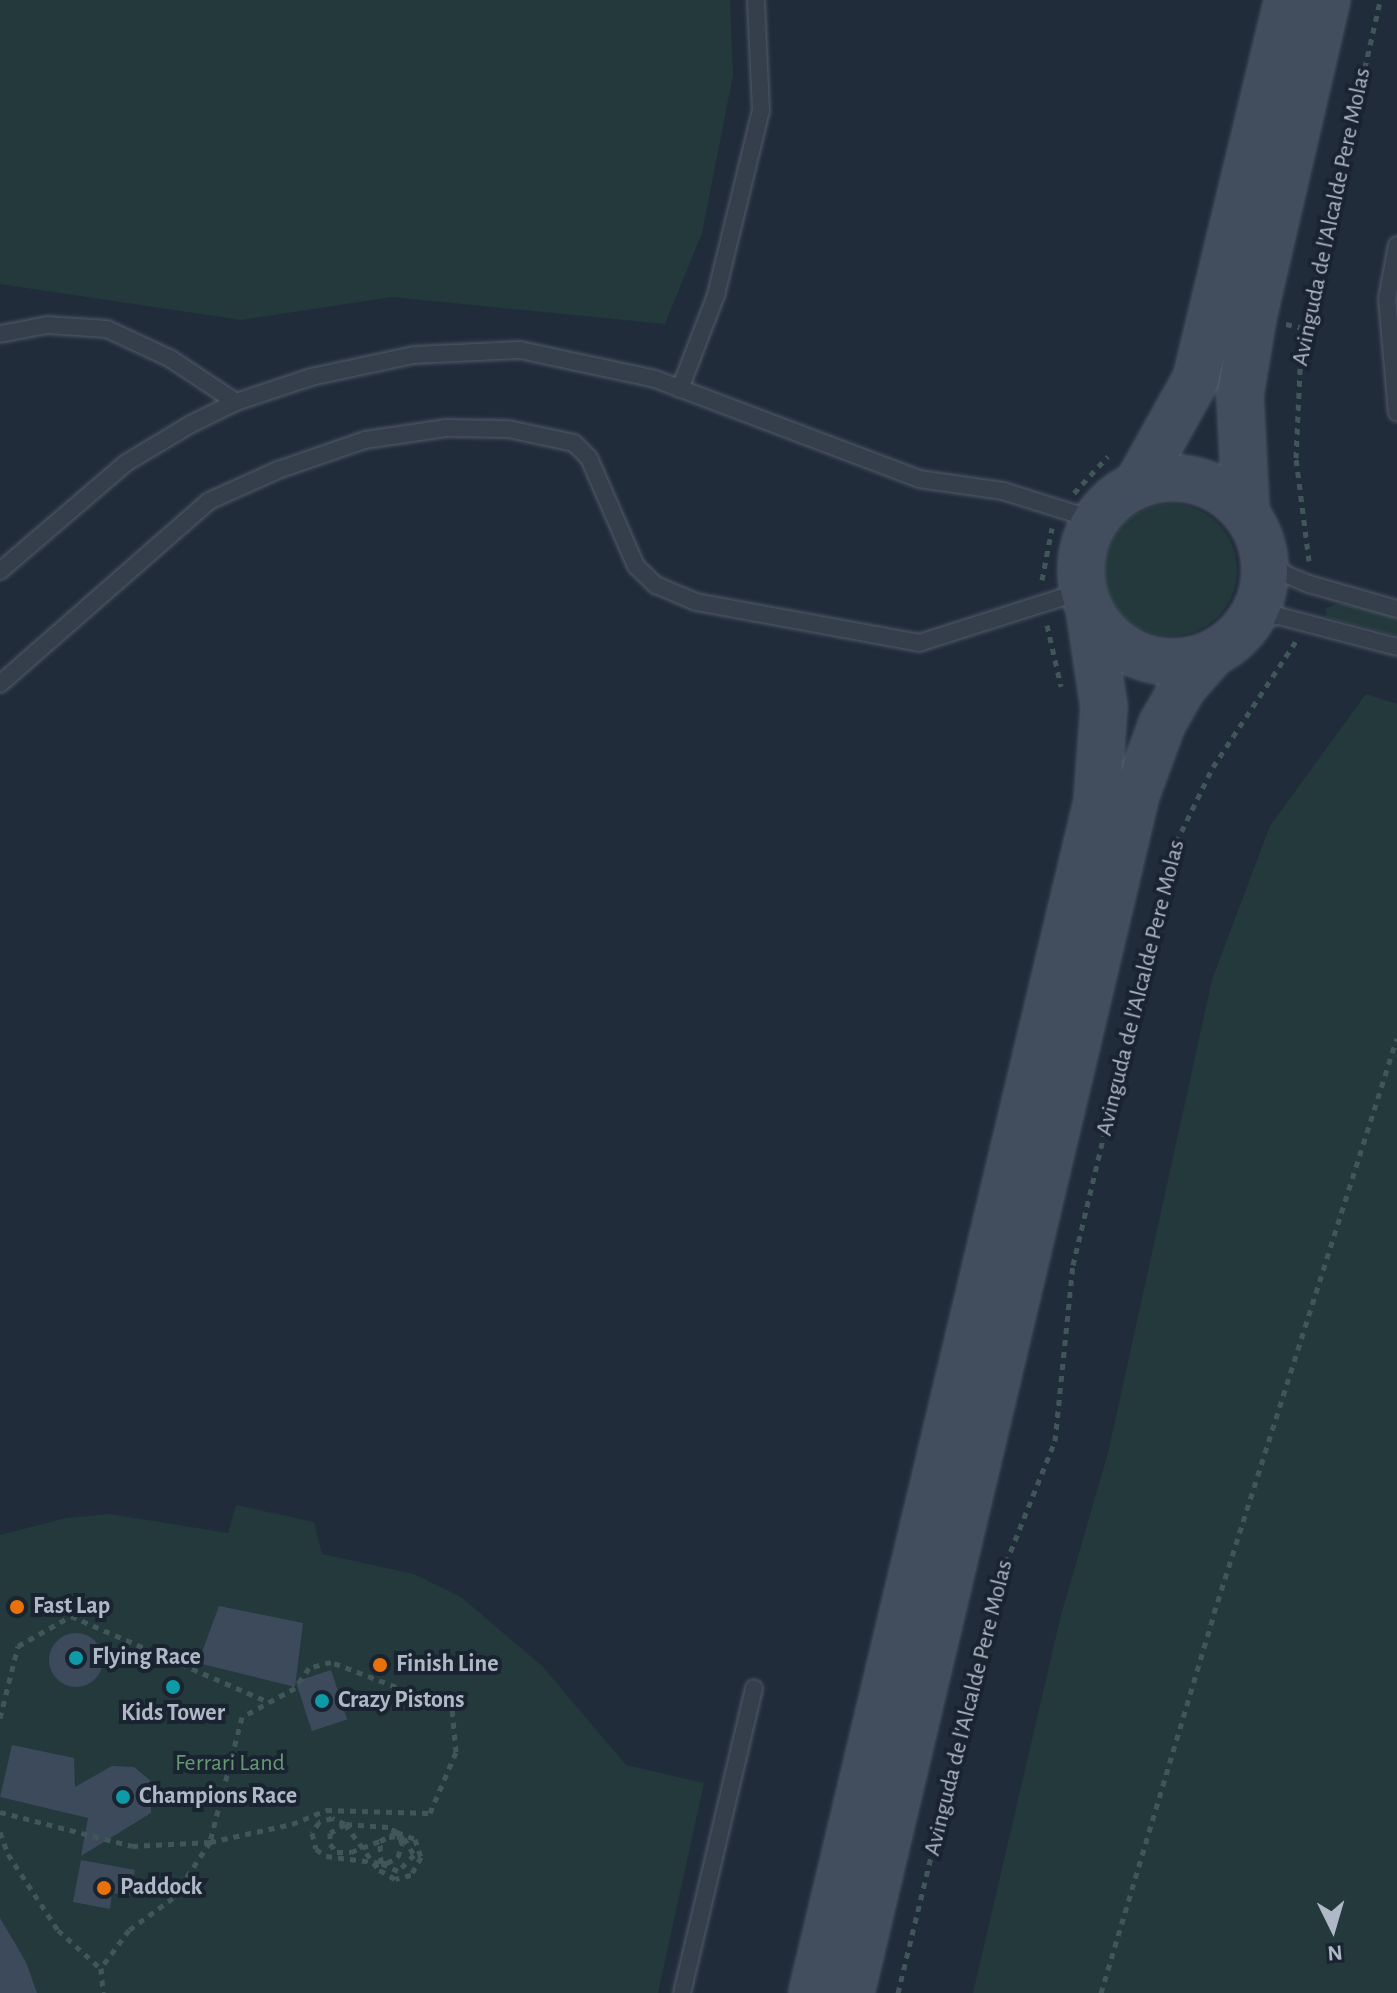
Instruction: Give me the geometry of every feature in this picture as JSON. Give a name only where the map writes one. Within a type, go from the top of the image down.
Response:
[{"type":"street","points":[[1137,485],[1196,379],[1288,0]]},
{"type":"street","points":[[1071,600],[1101,629],[1141,657],[1189,661],[1212,654],[1235,639],[1252,618],[1264,588],[1265,556],[1246,513],[1240,395],[1253,317],[1327,0]]},
{"type":"street","points":[[812,1993],[1097,802],[1104,707],[1071,600],[1082,554],[1077,514],[1137,485],[1171,477],[1205,483],[1246,513]]},
{"type":"street","name":"Avinguda de l'Alcalde Pere Molas","points":[[851,1993],[1136,795],[1162,724],[1183,687],[1212,654]]},
{"type":"lane","points":[[680,389],[716,295],[761,111],[756,0]]},
{"type":"lane","points":[[1397,245],[1387,299],[1397,413]]},
{"type":"lane","points":[[0,334],[47,325],[107,329],[171,359],[236,402]]},
{"type":"lane","points":[[0,571],[126,463],[236,402],[371,362],[520,350],[680,389],[919,479],[1003,491],[1077,514]]},
{"type":"lane","points":[[0,684],[209,501],[278,470],[365,440],[446,428],[508,429],[574,443],[589,458],[636,566],[656,585],[696,602],[919,643],[1071,600]]},
{"type":"lane","points":[[1265,556],[1285,574],[1309,584],[1397,609]]},
{"type":"lane","points":[[1252,618],[1303,621],[1397,647]]},
{"type":"lane","points":[[682,1993],[754,1688]]},
{"type":"path","name":"Avinguda de l'Alcalde Pere Molas","points":[[1309,584],[1296,458],[1301,349],[1380,0]]},
{"type":"path","points":[[1065,702],[1071,600],[1044,549],[1077,514],[1114,446]]},
{"type":"path","name":"Avinguda de l'Alcalde Pere Molas","points":[[898,1993],[997,1585],[1055,1441],[1073,1265],[1171,853],[1213,767],[1287,661],[1303,621]]},
{"type":"path","points":[[1101,1993],[1214,1613],[1397,1038]]},
{"type":"path","points":[[0,1718],[18,1646],[71,1616],[269,1702]]},
{"type":"path","points":[[0,1812],[132,1846],[210,1842],[292,1824],[326,1810],[430,1813],[456,1752],[452,1708],[331,1662],[309,1668],[295,1688],[242,1717],[210,1842],[173,1898],[129,1930],[101,1968],[103,1993]]},
{"type":"path","points":[[345,1824],[380,1866],[401,1879],[418,1867],[418,1843],[399,1834],[345,1824],[332,1818],[319,1822],[312,1833],[316,1849],[326,1856],[380,1866],[398,1857],[399,1834]]},
{"type":"path","points":[[345,1824],[330,1833],[330,1844],[337,1852],[399,1834]]},
{"type":"path","points":[[0,1832],[8,1854],[58,1930],[101,1968]]},
{"type":"path","points":[[380,1841],[380,1866]]},
{"type":"path","points":[[0,1856],[8,1854]]},
{"type":"green space","points":[[0,0],[730,0],[733,75],[702,233],[665,324],[392,297],[241,320],[0,284]]},
{"type":"green space","points":[[1171,504],[1196,509],[1218,523],[1232,545],[1237,570],[1232,595],[1218,617],[1196,631],[1171,636],[1146,631],[1124,617],[1110,595],[1105,570],[1110,545],[1124,523],[1146,509]]},
{"type":"green space","points":[[1339,603],[1397,616],[1397,636],[1326,617],[1326,608]]},
{"type":"green space","points":[[1366,694],[1397,704],[1397,1993],[973,1993],[1061,1615],[1108,1453],[1212,980],[1270,826]]},
{"type":"green space","name":"Ferrari Land","points":[[236,1505],[314,1522],[322,1554],[414,1574],[461,1597],[543,1667],[626,1765],[704,1783],[658,1993],[0,1993],[0,1535],[66,1518],[110,1514],[228,1533]]},
{"type":"building","points":[[219,1606],[303,1623],[295,1687],[198,1663]]},
{"type":"building","name":"Flying Race","points":[[76,1633],[95,1641],[103,1660],[95,1679],[76,1687],[57,1679],[49,1660],[57,1641]]},
{"type":"building","name":"Crazy Pistons","points":[[331,1670],[347,1719],[312,1731],[296,1681]]},
{"type":"building","points":[[12,1745],[74,1758],[75,1787],[112,1766],[134,1767],[151,1781],[151,1813],[81,1856],[88,1818],[0,1797]]},
{"type":"building","name":"Paddock","points":[[81,1860],[135,1870],[130,1896],[112,1893],[110,1909],[73,1902]]},
{"type":"building","points":[[0,1918],[26,1962],[37,1993],[0,1993]]},
{"type":"place","name":"Fast Lap","points":[[17,1607]]},
{"type":"place","name":"Flying Race","points":[[76,1658]]},
{"type":"place","name":"Finish Line","points":[[380,1665]]},
{"type":"place","name":"Kids Tower","points":[[173,1687]]},
{"type":"place","name":"Crazy Pistons","points":[[322,1701]]},
{"type":"place","name":"Champions Race","points":[[123,1797]]},
{"type":"place","name":"Paddock","points":[[104,1888]]}]
